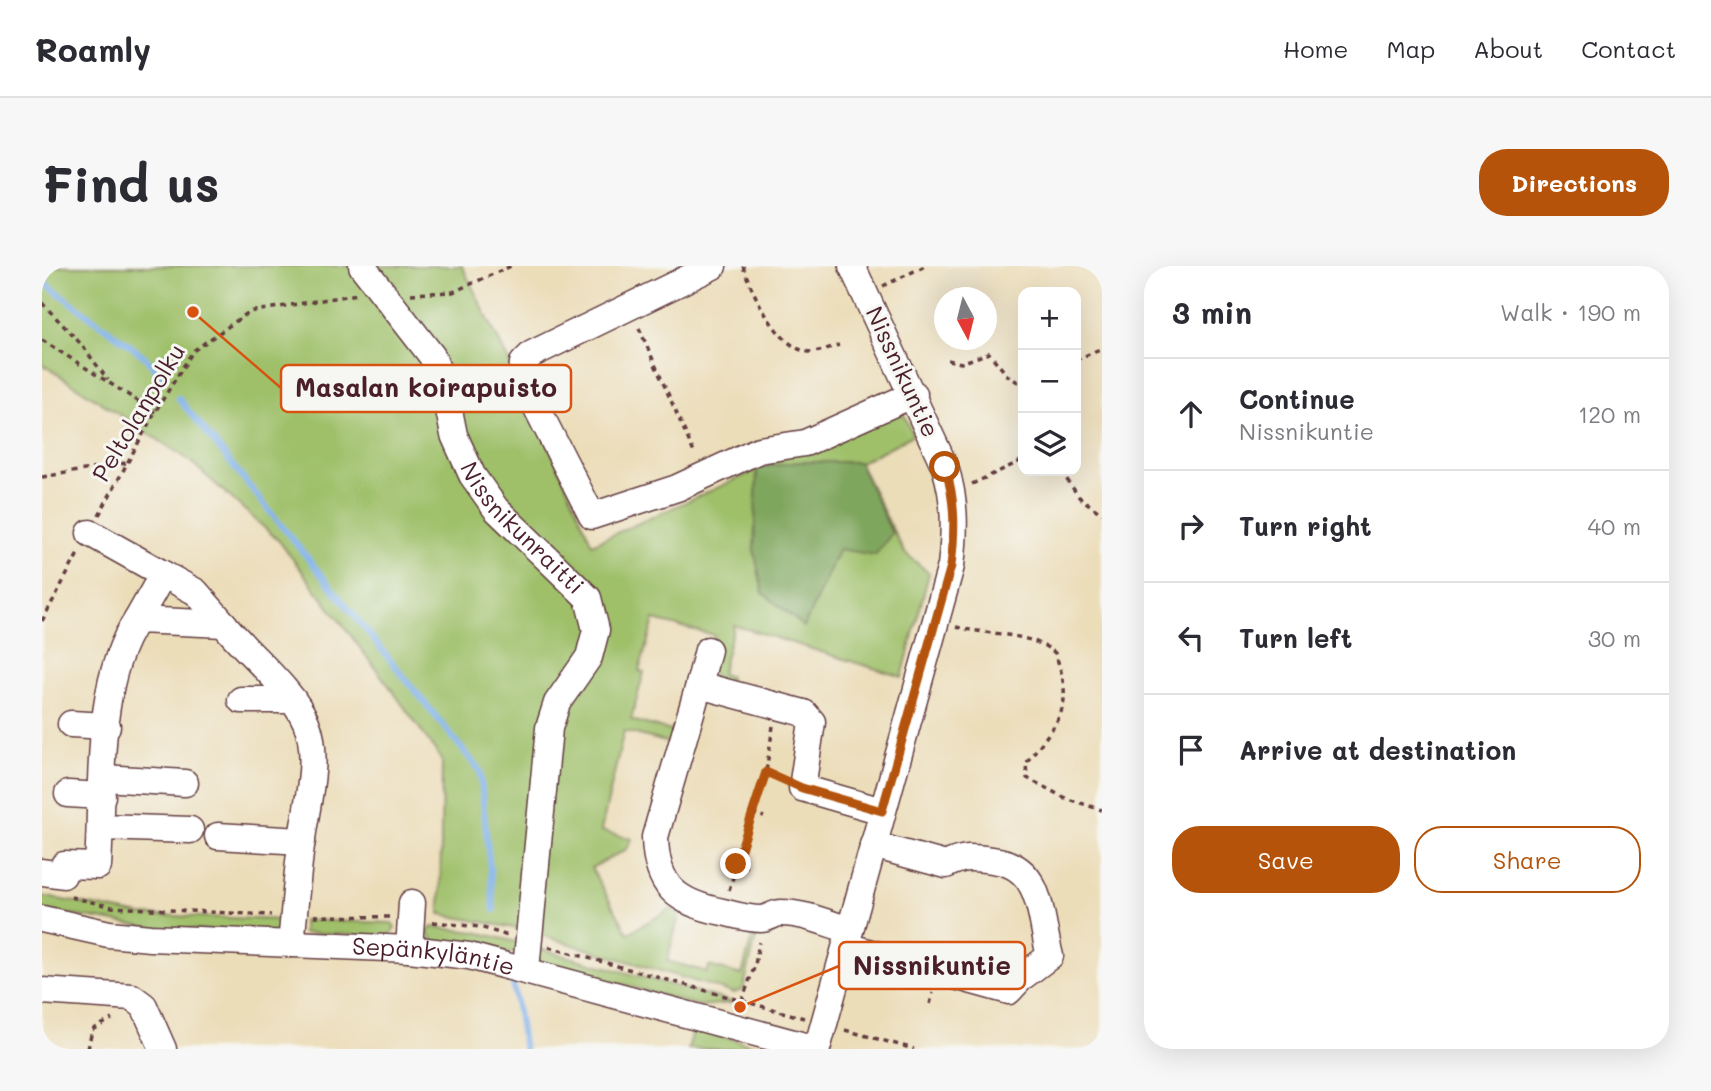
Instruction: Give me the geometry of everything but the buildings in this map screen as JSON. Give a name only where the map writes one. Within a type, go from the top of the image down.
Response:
[{"type":"street","name":"Nissnikunraitti","points":[[362,266],[432,356],[445,390],[454,435],[472,475],[496,509],[588,598],[596,630],[589,657],[557,703],[549,728],[526,969]]},
{"type":"street","points":[[713,266],[532,354],[523,363],[521,377],[592,516],[704,477],[760,450],[805,443],[914,394]]},
{"type":"street","name":"Nissnikuntie","points":[[816,1049],[951,566],[955,527],[953,493],[914,394],[852,266]]},
{"type":"street","points":[[90,533],[196,592],[293,700],[306,721],[312,740],[309,811],[302,841],[291,944]]},
{"type":"street","points":[[42,872],[63,875],[64,865],[99,866],[107,726],[113,674],[123,641],[163,574]]},
{"type":"street","points":[[137,620],[224,624]]},
{"type":"street","points":[[708,650],[655,837],[655,862],[680,900],[722,912],[764,919],[779,913],[802,916],[848,938],[1009,991],[1021,977],[1050,956],[1033,887],[1025,870],[1008,861],[962,856],[946,865],[873,845]]},
{"type":"street","points":[[699,685],[804,713],[812,722],[802,788],[882,811]]},
{"type":"street","points":[[241,700],[293,700]]},
{"type":"street","points":[[71,724],[107,726]]},
{"type":"street","points":[[68,794],[103,787],[185,783]]},
{"type":"street","points":[[101,827],[190,831]]},
{"type":"street","points":[[218,836],[302,841]]},
{"type":"street","points":[[409,949],[412,903]]},
{"type":"street","name":"Sepänkyläntie","points":[[42,919],[136,937],[409,949],[469,956],[526,969],[816,1049]]},
{"type":"street","points":[[42,991],[132,997],[144,1006],[163,1049]]},
{"type":"path","points":[[500,268],[511,266]]},
{"type":"path","points":[[743,266],[766,317],[797,348],[811,352],[839,345]]},
{"type":"path","points":[[866,294],[925,266]]},
{"type":"path","name":"Peltolanpolku","points":[[42,621],[155,412],[193,351],[249,312],[359,294],[453,292],[500,268]]},
{"type":"path","points":[[42,303],[80,343],[112,384]]},
{"type":"path","points":[[629,307],[684,425],[704,477]]},
{"type":"path","points":[[42,340],[155,412]]},
{"type":"path","points":[[1081,358],[1102,348]]},
{"type":"path","points":[[948,360],[961,363],[989,353],[1008,376],[1018,382]]},
{"type":"path","points":[[42,477],[128,462]]},
{"type":"path","points":[[953,493],[1018,462]]},
{"type":"path","points":[[1064,476],[1079,497],[1102,514]]},
{"type":"path","points":[[935,622],[982,634],[1033,640],[1055,653],[1066,690],[1065,708],[1026,763],[1027,778],[1065,798],[1102,810]]},
{"type":"path","points":[[722,912],[766,772],[777,706]]},
{"type":"path","points":[[766,772],[802,788]]},
{"type":"path","points":[[752,813],[764,817]]},
{"type":"path","points":[[736,864],[747,867]]},
{"type":"path","points":[[741,1001],[755,965],[764,919]]},
{"type":"path","points":[[88,1049],[92,1030],[104,1022],[124,1016],[132,997]]},
{"type":"green space","points":[[42,266],[462,266],[538,421],[592,544],[900,406],[913,435],[859,463],[904,552],[929,573],[902,677],[734,625],[721,674],[730,677],[728,688],[708,670],[714,635],[654,620],[639,671],[644,672],[631,720],[680,733],[677,745],[624,731],[601,831],[632,839],[627,849],[591,868],[628,933],[671,909],[680,912],[667,961],[707,972],[709,966],[742,975],[752,937],[756,938],[743,990],[734,993],[524,930],[440,914],[442,760],[279,541],[189,460],[42,364]]},
{"type":"green space","points":[[797,462],[859,462],[892,533],[875,555],[839,549],[804,627],[763,593],[754,550],[757,468]]},
{"type":"green space","points":[[42,896],[141,915],[289,920],[290,923],[276,933],[152,928],[42,910]]},
{"type":"green space","points":[[303,920],[392,923],[395,927],[391,934],[384,936],[303,933]]},
{"type":"green space","points":[[432,927],[476,932],[520,943],[516,951],[505,954],[435,941],[427,933]]},
{"type":"green space","points":[[537,948],[731,1003],[700,1006],[538,961]]},
{"type":"green space","points":[[694,1028],[767,1049],[688,1049]]},
{"type":"waterway","points":[[42,281],[144,356],[161,377]]},
{"type":"waterway","points":[[178,398],[480,771],[494,910]]},
{"type":"waterway","points":[[513,983],[524,1049]]},
{"type":"place","name":"Masalan koirapuisto","points":[[193,312]]},
{"type":"place","name":"Nissnikuntie","points":[[740,1007]]},
{"type":"route","points":[[736,864],[766,772],[802,788],[882,811],[951,566],[955,527],[953,493],[945,467]]}]
